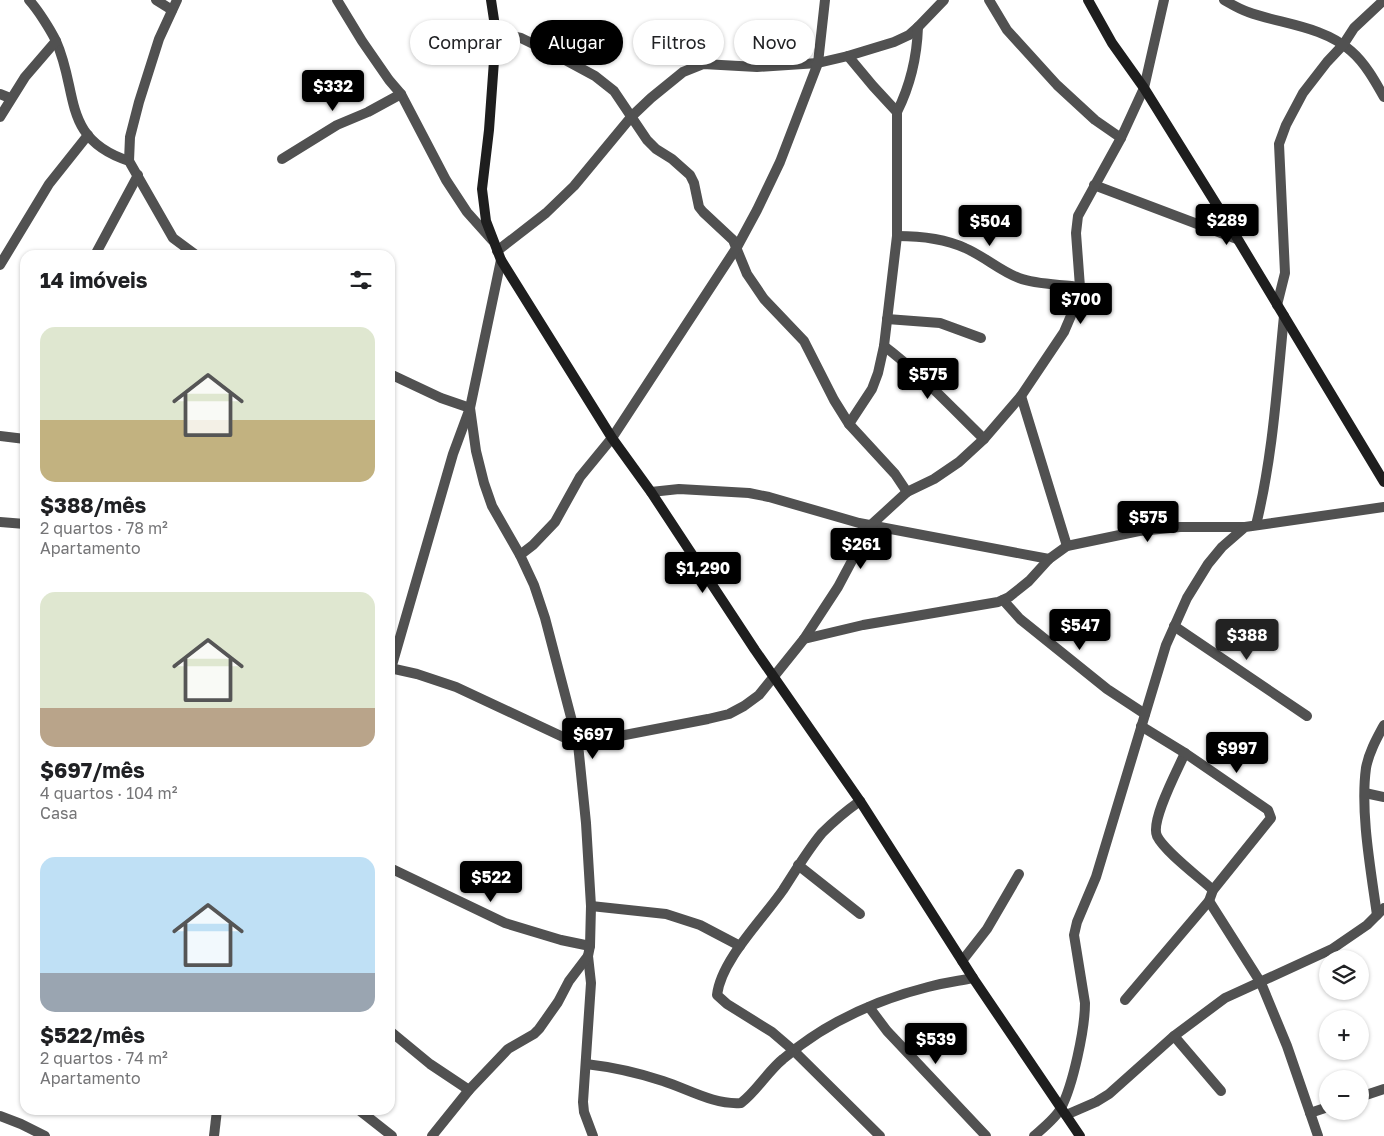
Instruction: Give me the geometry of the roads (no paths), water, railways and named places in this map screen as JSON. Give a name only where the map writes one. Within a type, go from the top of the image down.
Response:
[{"type":"street","points":[[28,0],[56,41],[76,115],[88,135],[112,155],[129,161]]},
{"type":"street","points":[[156,0],[172,10]]},
{"type":"street","points":[[177,0],[159,39],[139,102],[130,137],[129,161],[173,238],[189,250]]},
{"type":"street","points":[[337,0],[362,42],[401,94],[446,180],[467,212],[492,240]]},
{"type":"street","points":[[491,0],[494,20]]},
{"type":"street","points":[[520,555],[533,545],[555,522],[580,477],[612,438],[737,247],[758,210],[780,162],[818,63],[825,0]]},
{"type":"street","points":[[395,655],[453,454],[470,408],[499,255],[574,186],[632,116],[683,72],[703,64],[757,67],[818,63],[848,56],[894,42],[909,35],[944,0]]},
{"type":"street","points":[[988,0],[1008,30],[1057,85],[1095,120],[1121,138]]},
{"type":"street","points":[[1088,0],[1112,43],[1144,88],[1384,482]]},
{"type":"street","points":[[395,670],[456,687],[578,744],[729,714],[759,695],[804,639],[838,587],[871,525],[907,492],[934,479],[959,462],[984,439],[1021,396],[1064,332],[1080,287],[1076,233],[1078,216],[1121,138],[1144,88],[1164,0]]},
{"type":"street","points":[[1224,0],[1246,11],[1326,36],[1343,45],[1352,52],[1373,77],[1384,97]]},
{"type":"street","points":[[1277,305],[1285,273],[1279,144],[1286,125],[1303,93],[1343,45],[1354,28],[1384,0]]},
{"type":"street","points":[[849,424],[872,389],[884,346],[897,236],[898,112],[917,50],[918,27]]},
{"type":"street","points":[[1326,36],[1354,28]]},
{"type":"street","points":[[520,38],[595,76],[614,91],[647,140],[690,175],[694,183],[699,207],[733,240],[747,274],[764,299],[804,341],[834,400],[849,424],[895,474],[907,492]]},
{"type":"street","points":[[0,117],[24,77],[56,41]]},
{"type":"street","points":[[848,56],[872,86],[898,112]]},
{"type":"street","points":[[494,65],[482,189],[486,221],[499,255],[612,438],[651,492],[774,678],[860,801],[973,978],[1080,1136]]},
{"type":"street","points":[[0,94],[10,98]]},
{"type":"street","points":[[282,159],[336,125],[368,112],[401,94]]},
{"type":"street","points":[[0,265],[49,184],[88,135]]},
{"type":"street","points":[[97,250],[138,175]]},
{"type":"street","points":[[1094,185],[1237,239]]},
{"type":"street","points":[[897,236],[930,238],[966,248],[1024,280],[1080,287]]},
{"type":"street","points":[[1256,525],[1263,496],[1277,400],[1284,316]]},
{"type":"street","points":[[887,319],[940,323],[981,338]]},
{"type":"street","points":[[884,346],[933,387],[984,439]]},
{"type":"street","points":[[395,376],[442,398],[470,408]]},
{"type":"street","points":[[1021,396],[1067,546]]},
{"type":"street","points":[[470,408],[476,451],[484,484],[492,506],[520,555],[534,585],[545,618],[578,744],[586,823],[591,906],[589,951],[591,983],[583,1102],[584,1112],[593,1136]]},
{"type":"street","points":[[0,436],[20,438]]},
{"type":"street","points":[[651,492],[679,489],[769,496],[871,525],[1049,558]]},
{"type":"street","points":[[804,639],[863,625],[998,602],[1009,597],[1029,581],[1049,558],[1067,546],[1139,531],[1180,527],[1245,527],[1384,507]]},
{"type":"street","points":[[0,522],[20,524]]},
{"type":"street","points":[[1064,1112],[1085,1015],[1085,1003],[1074,934],[1077,922],[1096,877],[1166,645],[1174,626],[1187,598],[1208,564],[1222,547],[1245,527]]},
{"type":"street","points":[[1003,600],[1020,619],[1107,689],[1145,714]]},
{"type":"street","points":[[1174,626],[1306,716]]},
{"type":"street","points":[[1034,1136],[1064,1112],[1096,1102],[1109,1094],[1174,1036],[1225,998],[1332,949],[1367,925],[1380,912],[1369,855],[1364,793],[1366,767],[1370,752],[1384,725]]},
{"type":"street","points":[[1125,1000],[1209,901],[1213,890],[1270,820],[1271,814],[1268,810],[1185,753],[1142,726]]},
{"type":"street","points":[[1185,753],[1161,807],[1156,832],[1163,844],[1213,890]]},
{"type":"street","points":[[1364,793],[1384,797]]},
{"type":"street","points":[[860,801],[837,818],[798,865],[783,890],[740,946],[718,985],[717,995],[727,1004],[772,1032],[793,1050],[844,1103],[880,1136]]},
{"type":"street","points":[[798,865],[860,914]]},
{"type":"street","points":[[395,870],[505,923],[561,940],[589,951]]},
{"type":"street","points":[[962,961],[988,929],[1019,874]]},
{"type":"street","points":[[1209,901],[1261,983],[1287,1046],[1318,1136]]},
{"type":"street","points":[[591,906],[666,914],[700,925],[740,946]]},
{"type":"street","points":[[432,1136],[469,1090],[508,1049],[539,1029],[589,951]]},
{"type":"street","points":[[586,1064],[601,1065],[662,1080],[710,1098],[734,1104],[741,1103],[748,1098],[774,1066],[820,1031],[869,1007],[928,986],[973,978]]},
{"type":"street","points":[[869,1007],[887,1031],[986,1136]]},
{"type":"street","points":[[395,1035],[430,1064],[469,1090]]},
{"type":"street","points":[[1174,1036],[1221,1091]]},
{"type":"street","points":[[1369,1094],[1384,1089]]},
{"type":"street","points":[[1310,1113],[1319,1110]]},
{"type":"street","points":[[214,1136],[216,1115]]},
{"type":"street","points":[[365,1115],[392,1136]]},
{"type":"street","points":[[0,1116],[45,1136]]}]
